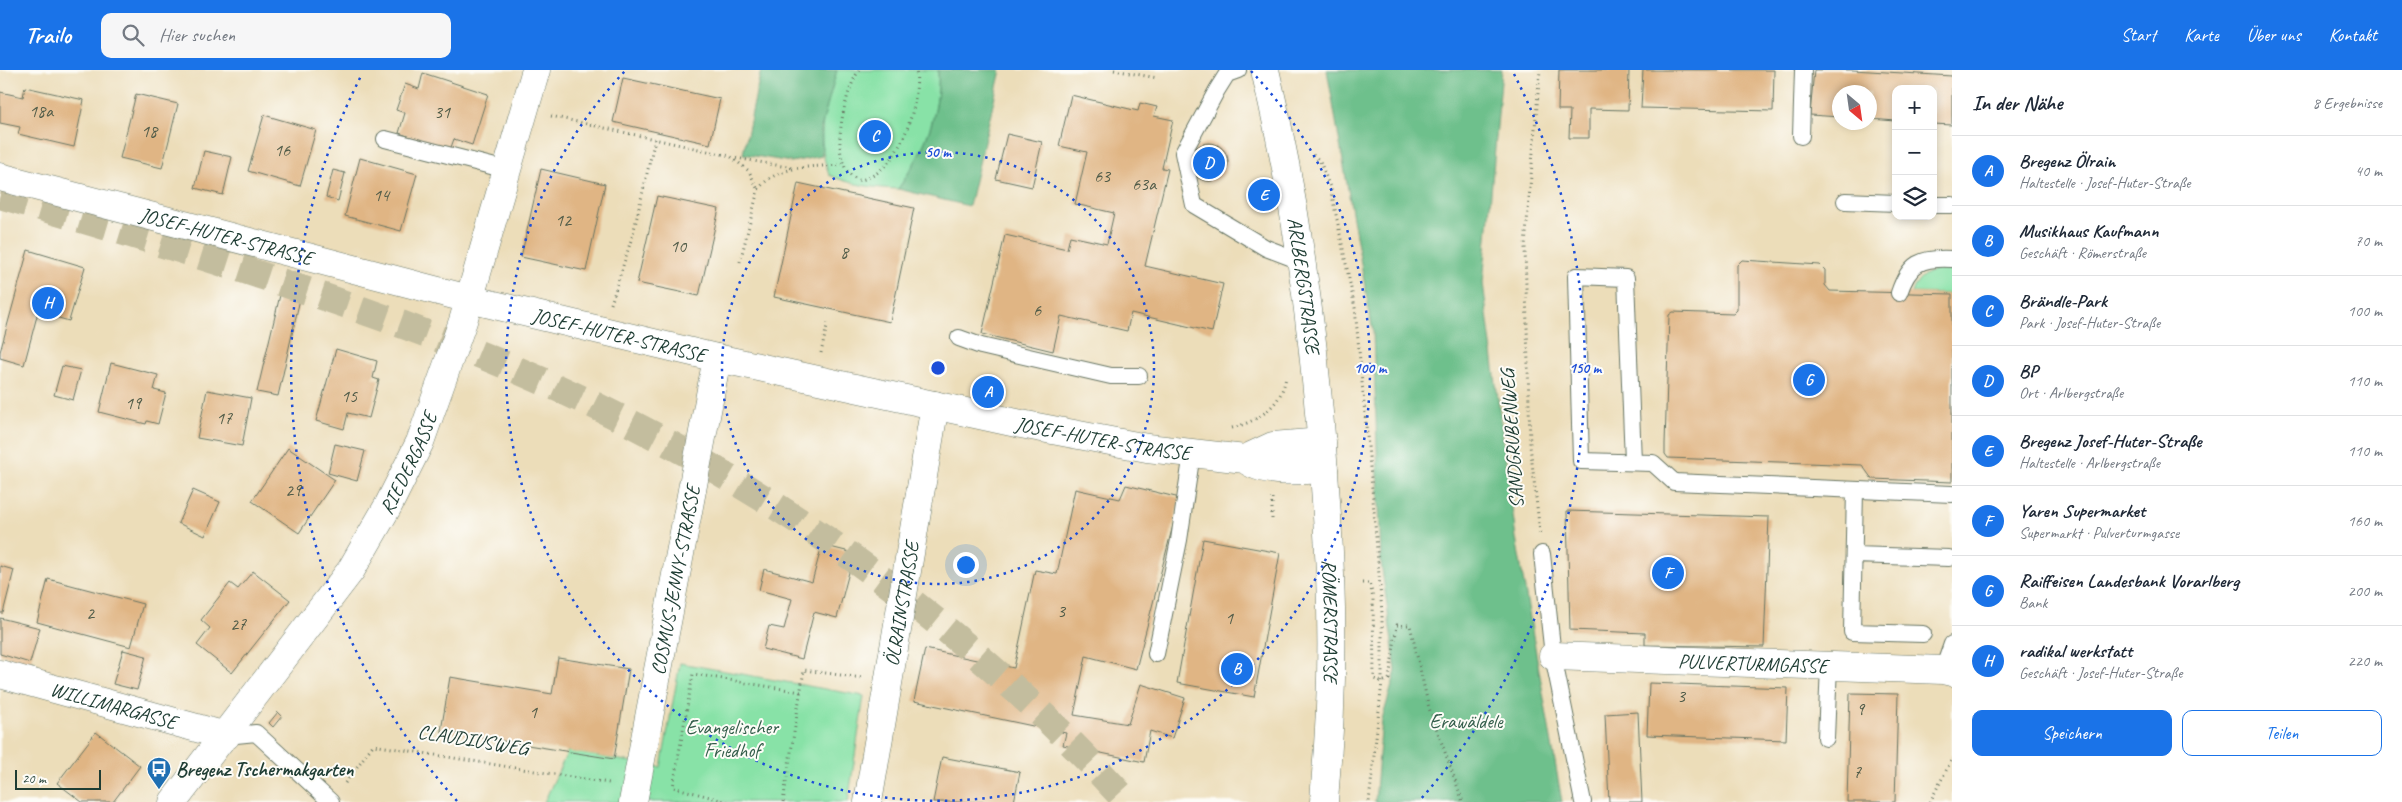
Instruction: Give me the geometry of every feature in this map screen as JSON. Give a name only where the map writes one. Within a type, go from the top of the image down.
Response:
[{"type":"street","name":"RIEDERGASSE","points":[[174,802],[351,570],[388,506],[420,442],[445,376],[470,298],[536,70]]},
{"type":"street","name":"ARLBERGSTRASSE","points":[[1265,70],[1278,127],[1303,262],[1318,386],[1322,442]]},
{"type":"street","name":"JOSEF-HUTER-STRASSE","points":[[0,177],[470,298],[717,358],[1022,424],[1147,448],[1245,459],[1251,464],[1272,469],[1324,468]]},
{"type":"street","name":"COSMUS-JENNY-STRASSE","points":[[635,795],[717,358]]},
{"type":"street","name":"ÖLRAINSTRASSE","points":[[868,802],[935,405]]},
{"type":"street","points":[[1245,459],[1272,446],[1322,442]]},
{"type":"street","name":"RÖMERSTRASSE","points":[[1322,442],[1331,597],[1330,707],[1324,802]]},
{"type":"street","name":"PULVERTURMGASSE","points":[[1554,656],[1948,671]]},
{"type":"street","name":"WILLIMARGASSE","points":[[0,674],[226,736]]},
{"type":"lane","points":[[1238,70],[1227,74],[1183,153],[1194,205],[1266,248],[1303,262]]},
{"type":"lane","points":[[1801,136],[1804,70]]},
{"type":"lane","points":[[385,139],[508,170]]},
{"type":"lane","points":[[1845,201],[1892,203]]},
{"type":"lane","points":[[1937,205],[1952,206]]},
{"type":"lane","points":[[1900,293],[1909,270],[1917,263],[1929,259],[1952,259]]},
{"type":"lane","points":[[1633,462],[1626,278],[1576,276],[1581,461],[1653,463],[1674,482],[1952,494]]},
{"type":"lane","points":[[959,338],[981,346],[1111,376],[1139,376]]},
{"type":"lane","points":[[1156,654],[1179,540],[1192,454]]},
{"type":"lane","points":[[1855,490],[1852,632],[1923,634]]},
{"type":"lane","points":[[1542,554],[1554,656],[1583,802]]},
{"type":"lane","points":[[1854,555],[1949,558]]},
{"type":"lane","points":[[1948,671],[1952,644]]},
{"type":"lane","points":[[1826,738],[1829,665]]},
{"type":"lane","points":[[226,736],[256,733],[331,802]]},
{"type":"path","points":[[859,70],[850,89],[841,128],[842,165],[848,174],[859,180],[872,178],[890,162],[908,126],[916,83],[916,70]]},
{"type":"path","points":[[1114,70],[1157,78]]},
{"type":"path","name":"SANDGRUBENWEG","points":[[1540,70],[1525,246],[1530,445],[1542,554]]},
{"type":"path","points":[[524,110],[778,167],[796,168],[842,165]]},
{"type":"path","points":[[605,332],[618,278],[633,234],[655,139]]},
{"type":"path","points":[[1311,154],[1320,161],[1331,190],[1355,308],[1382,613],[1382,682],[1370,802]]},
{"type":"path","points":[[730,156],[749,171],[758,190]]},
{"type":"path","points":[[740,262],[758,190],[770,177],[796,168]]},
{"type":"path","points":[[821,353],[828,321]]},
{"type":"path","points":[[1226,429],[1254,422],[1272,406],[1284,384]]},
{"type":"path","points":[[1362,583],[1370,583],[1373,599],[1374,680],[1382,682],[1389,679],[1397,625],[1410,625],[1429,708],[1463,802]]},
{"type":"path","points":[[783,802],[804,670],[888,682]]},
{"type":"path","points":[[728,802],[674,787],[693,674],[801,692]]},
{"type":"path","name":"CLAUDIUSWEG","points":[[342,788],[373,745],[635,795]]},
{"type":"path","points":[[1930,802],[1952,759]]},
{"type":"green space","points":[[761,70],[837,70],[821,128],[822,156],[791,162],[743,154]]},
{"type":"green space","points":[[837,70],[938,70],[937,102],[928,132],[915,161],[898,189],[863,185],[829,175],[825,161],[822,134],[825,109]]},
{"type":"green space","points":[[938,70],[1001,70],[969,206],[898,189],[915,162],[928,133],[937,103]]},
{"type":"green space","name":"Erawäldele","points":[[1327,70],[1502,70],[1483,283],[1516,538],[1562,802],[1375,802],[1382,720],[1396,671],[1381,562],[1373,332]]},
{"type":"green space","points":[[1952,270],[1952,294],[1912,293],[1919,279],[1932,271]]},
{"type":"green space","name":"Evangelischer Friedhof","points":[[680,663],[864,696],[848,802],[544,802],[568,751],[661,767]]},
{"type":"building","points":[[1559,70],[1629,70],[1628,110],[1589,109],[1589,138],[1569,138],[1570,110],[1558,110]]},
{"type":"building","points":[[1643,70],[1774,70],[1773,111],[1641,108]]},
{"type":"building","points":[[1814,70],[1853,70],[1952,76],[1952,125],[1937,124],[1937,85],[1892,85],[1892,121],[1877,120],[1877,85],[1832,85],[1832,116],[1810,115]]},
{"type":"building","points":[[423,73],[488,94],[472,145],[454,139],[450,150],[399,133],[405,113],[396,110],[405,84],[419,89]]},
{"type":"building","points":[[623,78],[720,99],[710,144],[613,122]]},
{"type":"building","points":[[25,87],[84,100],[74,147],[18,134],[20,127],[0,123],[0,92],[23,97]]},
{"type":"building","points":[[136,94],[178,104],[162,168],[120,158]]},
{"type":"building","points":[[1071,95],[1138,111],[1140,103],[1157,107],[1154,116],[1173,120],[1162,168],[1168,169],[1145,266],[1223,284],[1212,332],[1131,313],[1127,331],[1061,316],[1053,351],[982,334],[1005,235],[1067,249],[1070,236],[1107,244],[1114,213],[1075,204],[1087,152],[1059,146]]},
{"type":"building","points":[[264,115],[316,130],[300,186],[248,171]]},
{"type":"building","points":[[1007,134],[1042,142],[1032,187],[996,179]]},
{"type":"building","points":[[1209,143],[1223,148],[1228,162],[1223,176],[1209,181],[1195,176],[1190,162],[1195,148]]},
{"type":"building","points":[[204,151],[232,157],[223,195],[195,188]]},
{"type":"building","points":[[360,158],[417,174],[401,231],[345,216]]},
{"type":"building","points":[[541,169],[605,184],[586,271],[521,257]]},
{"type":"building","points":[[333,170],[345,173],[338,201],[326,197]]},
{"type":"building","points":[[798,183],[914,208],[890,322],[774,297]]},
{"type":"building","points":[[657,196],[719,209],[699,296],[637,283]]},
{"type":"building","points":[[28,250],[85,267],[69,321],[38,312],[24,365],[0,358],[0,352]]},
{"type":"building","points":[[1742,260],[1820,265],[1825,270],[1825,285],[1830,291],[1952,294],[1952,482],[1872,479],[1862,465],[1668,458],[1665,454],[1665,444],[1669,315],[1673,312],[1733,314],[1737,310],[1737,265]]},
{"type":"building","points":[[280,295],[300,299],[278,396],[257,392]]},
{"type":"building","points":[[336,349],[377,361],[373,378],[379,380],[369,418],[348,413],[344,429],[316,421]]},
{"type":"building","points":[[111,363],[158,375],[154,390],[166,393],[158,424],[147,421],[146,424],[99,412]]},
{"type":"building","points":[[62,366],[81,370],[73,400],[54,395]]},
{"type":"building","points":[[207,390],[251,398],[242,446],[197,438]]},
{"type":"building","points":[[335,444],[365,451],[357,481],[328,473]]},
{"type":"building","points":[[288,448],[335,480],[299,533],[252,501]]},
{"type":"building","points":[[1126,485],[1180,498],[1136,669],[1086,656],[1074,715],[1128,724],[1141,684],[1185,698],[1172,738],[1150,731],[1144,762],[1063,745],[1066,733],[914,701],[925,649],[1014,668],[1035,570],[1057,574],[1075,489],[1120,499]]},
{"type":"building","points":[[193,490],[220,502],[205,536],[178,523]]},
{"type":"building","points":[[1567,511],[1769,517],[1764,647],[1645,645],[1645,633],[1570,630]]},
{"type":"building","points":[[1203,539],[1280,553],[1254,697],[1177,683]]},
{"type":"building","points":[[822,545],[854,553],[837,618],[814,612],[802,659],[763,649],[769,626],[784,629],[792,599],[759,590],[764,569],[812,582]]},
{"type":"building","points":[[0,566],[14,570],[3,613],[0,613]]},
{"type":"building","points":[[253,571],[290,600],[232,673],[197,645],[210,628],[201,620],[230,583],[238,589]]},
{"type":"building","points":[[48,579],[143,604],[131,647],[37,622]]},
{"type":"building","points":[[0,618],[40,628],[30,663],[0,654]]},
{"type":"building","points":[[123,650],[146,656],[137,690],[113,684]]},
{"type":"building","points":[[558,658],[629,669],[614,759],[441,731],[450,677],[552,694]]},
{"type":"building","points":[[1649,683],[1788,688],[1786,740],[1647,735]]},
{"type":"building","points":[[1850,693],[1898,694],[1895,802],[1847,802]]},
{"type":"building","points":[[278,712],[282,716],[273,727],[269,723]]},
{"type":"building","points":[[1638,712],[1642,802],[1609,802],[1605,714]]},
{"type":"building","points":[[96,732],[140,766],[113,802],[82,802],[57,783]]},
{"type":"building","points":[[942,757],[1020,772],[1014,802],[933,802]]},
{"type":"tunnel","points":[[0,195],[211,259],[407,326],[546,383],[614,415],[686,453],[755,493],[823,537],[889,584],[1013,688],[1072,743],[1127,802]]},
{"type":"place","name":"Brändle-Park","points":[[875,136]]},
{"type":"place","name":"BP","points":[[1209,163]]},
{"type":"place","name":"Bregenz Josef-Huter-Straße","points":[[1264,195]]},
{"type":"place","name":"radikal werkstatt","points":[[48,303]]},
{"type":"place","name":"Raiffeisen Landesbank Vorarlberg","points":[[1809,380]]},
{"type":"place","name":"Bregenz Ölrain","points":[[988,392]]},
{"type":"place","name":"Yaren Supermarket","points":[[1668,573]]},
{"type":"place","name":"Musikhaus Kaufmann","points":[[1237,669]]},
{"type":"place","name":"Bregenz Tschermakgarten","points":[[159,790]]}]
